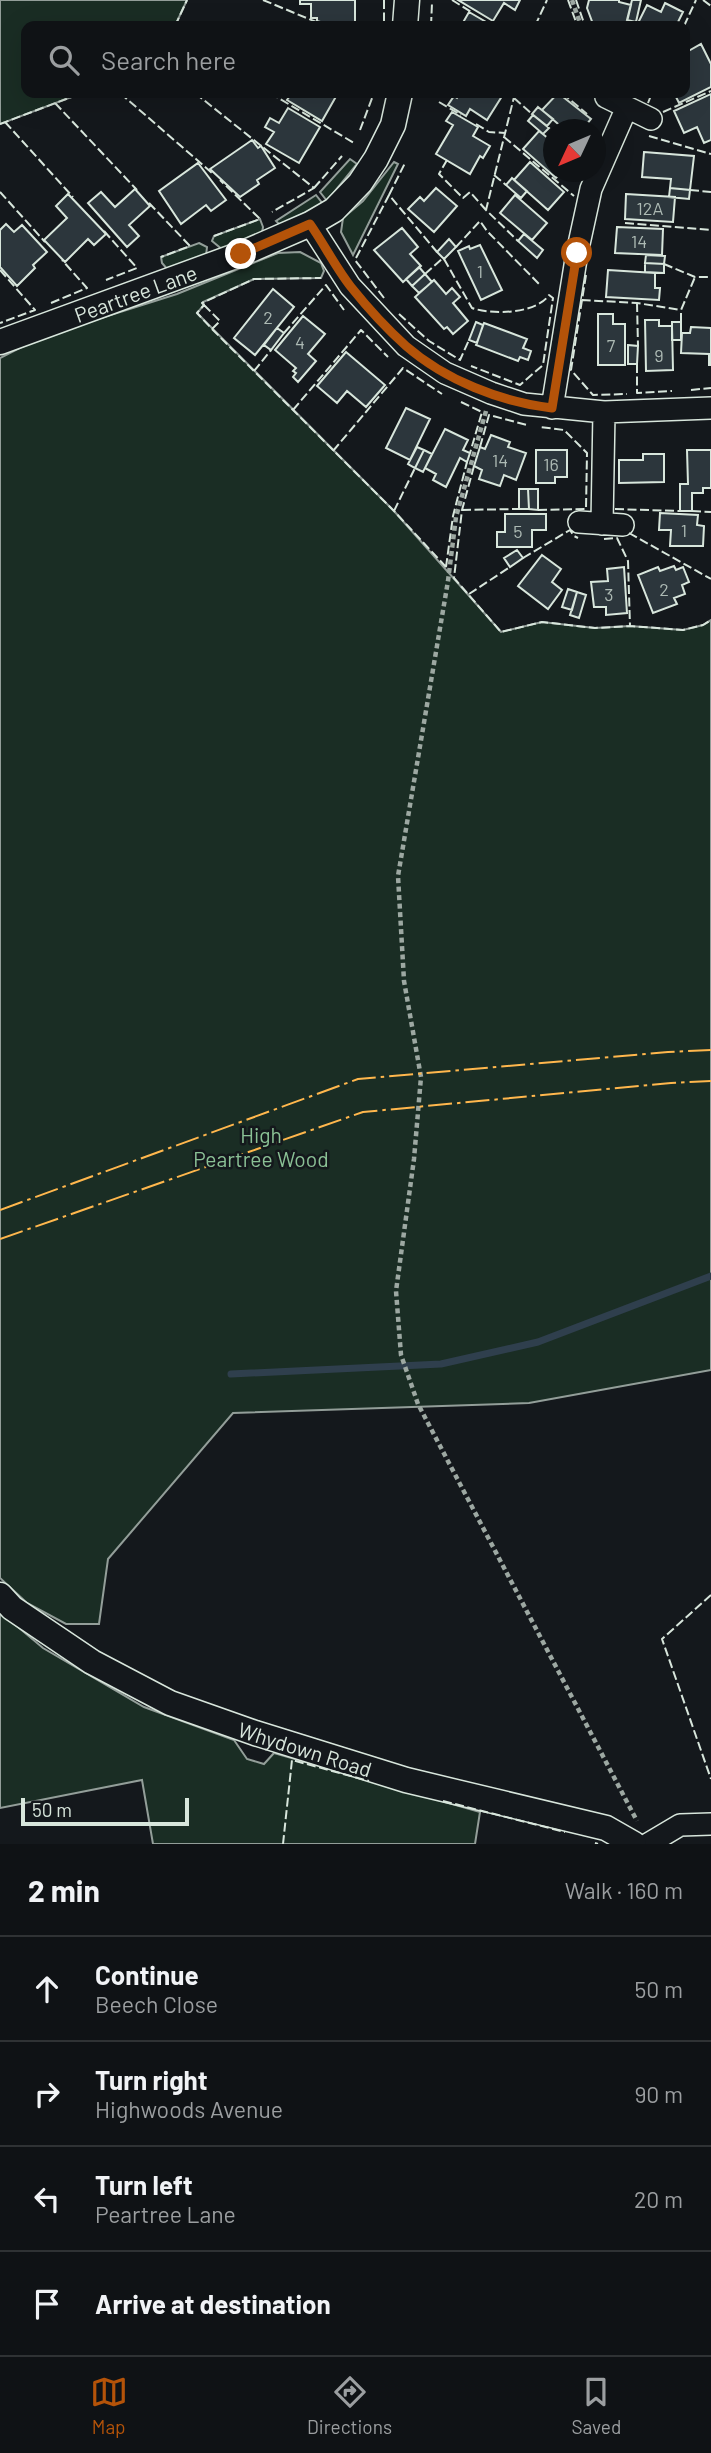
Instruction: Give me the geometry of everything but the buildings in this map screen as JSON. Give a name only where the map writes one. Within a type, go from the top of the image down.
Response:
[{"type":"street","points":[[405,21],[407,0]]},
{"type":"street","name":"Peartree Lane","points":[[0,341],[230,258],[310,224],[334,210],[360,183],[376,159],[393,125],[399,98]]},
{"type":"street","points":[[608,98],[651,119]]},
{"type":"street","points":[[552,408],[575,265],[591,189],[627,107]]},
{"type":"street","points":[[310,224],[350,286],[406,346],[445,373],[524,404],[552,408],[604,412],[711,408]]},
{"type":"street","points":[[579,522],[613,524],[604,412]]},
{"type":"street","name":"Whydown Road","points":[[0,1595],[12,1608],[92,1662],[170,1703],[255,1733],[406,1780],[606,1828],[640,1839]]},
{"type":"street","points":[[640,1839],[680,1825],[711,1824]]},
{"type":"path","points":[[572,0],[579,21]]},
{"type":"path","points":[[491,393],[456,517],[448,580],[398,876],[404,981],[421,1077],[414,1159],[396,1291],[401,1355],[418,1404],[636,1816],[640,1839]]},
{"type":"green space","points":[[0,0],[187,0],[177,21],[21,21],[21,98],[69,98],[0,124]]},
{"type":"green space","points":[[350,159],[357,164],[327,201],[320,192]]},
{"type":"green space","points":[[394,162],[398,164],[353,255],[341,232],[343,218],[363,201]]},
{"type":"green space","points":[[316,195],[323,204],[280,225],[276,221]]},
{"type":"green space","points":[[260,219],[262,233],[223,250],[212,241],[214,236]]},
{"type":"green space","points":[[199,243],[207,247],[206,256],[168,270],[162,263],[161,257]]},
{"type":"green space","name":"High Peartree Wood","points":[[300,252],[321,263],[324,271],[321,278],[254,279],[203,302],[204,305],[197,313],[394,511],[501,632],[542,622],[595,628],[630,626],[683,630],[711,620],[711,1370],[529,1403],[233,1413],[108,1559],[99,1624],[66,1624],[27,1603],[0,1578],[0,358],[41,337],[177,294],[278,253]]},
{"type":"green space","points":[[0,1612],[43,1648],[144,1707],[234,1740],[247,1759],[264,1764],[274,1753],[480,1812],[475,1844],[153,1844],[142,1780],[0,1808]]},
{"type":"waterway","points":[[231,1374],[441,1364],[538,1342],[711,1276]]},
{"type":"fence","points":[[177,21],[187,0]]},
{"type":"fence","points":[[263,0],[314,21]]},
{"type":"fence","points":[[384,0],[384,21]]},
{"type":"fence","points":[[452,0],[473,13]]},
{"type":"fence","points":[[537,21],[547,0]]},
{"type":"fence","points":[[568,0],[576,21]]},
{"type":"fence","points":[[576,0],[583,21]]},
{"type":"fence","points":[[686,21],[696,0]]},
{"type":"fence","points":[[703,0],[711,6]]},
{"type":"fence","points":[[431,21],[432,3]]},
{"type":"fence","points":[[663,112],[711,91]]},
{"type":"fence","points":[[0,124],[69,98]]},
{"type":"fence","points":[[126,98],[212,173]]},
{"type":"fence","points":[[201,98],[314,188],[272,212]]},
{"type":"fence","points":[[278,98],[354,143]]},
{"type":"fence","points":[[360,130],[372,98]]},
{"type":"fence","points":[[514,98],[486,210],[518,241]]},
{"type":"fence","points":[[514,98],[532,114]]},
{"type":"fence","points":[[568,98],[587,114]]},
{"type":"fence","points":[[648,103],[650,98]]},
{"type":"fence","points":[[439,102],[461,115]]},
{"type":"fence","points":[[55,103],[137,190]]},
{"type":"fence","points":[[5,122],[73,197]]},
{"type":"fence","points":[[476,124],[489,132],[505,133]]},
{"type":"fence","points":[[649,136],[711,154]]},
{"type":"fence","points":[[504,137],[574,196]]},
{"type":"fence","points":[[314,188],[342,156]]},
{"type":"fence","points":[[447,160],[439,174],[463,198],[470,192],[486,210]]},
{"type":"fence","points":[[389,195],[405,163]]},
{"type":"fence","points":[[494,175],[506,185]]},
{"type":"fence","points":[[214,236],[260,219],[220,180]]},
{"type":"fence","points":[[690,190],[711,192]]},
{"type":"fence","points":[[0,192],[45,242]]},
{"type":"fence","points":[[384,298],[355,260],[389,195],[437,252]]},
{"type":"fence","points":[[149,203],[190,246],[161,257]]},
{"type":"fence","points":[[456,247],[480,221],[541,286]]},
{"type":"fence","points":[[625,223],[711,230]]},
{"type":"fence","points":[[104,231],[137,268],[106,280]]},
{"type":"fence","points":[[425,274],[443,258]]},
{"type":"fence","points":[[444,259],[472,308],[491,312],[513,311],[534,306],[549,295],[553,298],[543,365],[520,385],[471,366]]},
{"type":"fence","points":[[51,303],[87,288],[62,260]]},
{"type":"fence","points":[[664,264],[695,277],[711,277]]},
{"type":"fence","points":[[0,270],[35,310],[0,323]]},
{"type":"fence","points":[[586,275],[582,300],[637,303],[681,310]]},
{"type":"fence","points":[[681,322],[681,310],[695,277]]},
{"type":"fence","points":[[204,305],[220,321],[212,329],[197,313],[204,305],[202,303],[254,279],[321,278]]},
{"type":"fence","points":[[284,333],[326,285],[344,310]]},
{"type":"fence","points":[[582,300],[571,370],[593,395],[627,394]]},
{"type":"fence","points":[[637,303],[638,346]]},
{"type":"fence","points":[[399,314],[429,341],[460,360],[469,340]]},
{"type":"fence","points":[[212,329],[394,511],[446,567]]},
{"type":"fence","points":[[293,410],[361,330],[388,357]]},
{"type":"fence","points":[[254,371],[271,350]]},
{"type":"fence","points":[[637,364],[637,393],[672,391]]},
{"type":"fence","points":[[333,451],[403,368],[442,394]]},
{"type":"fence","points":[[691,390],[711,388]]},
{"type":"fence","points":[[461,402],[482,412],[470,453]]},
{"type":"fence","points":[[480,447],[489,415],[527,425]]},
{"type":"fence","points":[[538,510],[586,509],[587,453],[564,430],[540,427]]},
{"type":"fence","points":[[446,567],[453,516],[467,462]]},
{"type":"fence","points":[[474,466],[462,510],[454,578],[501,632],[542,622],[595,628],[630,626],[683,630],[711,620]]},
{"type":"fence","points":[[394,511],[415,468]]},
{"type":"fence","points":[[462,510],[519,509]]},
{"type":"fence","points":[[615,509],[680,511]]},
{"type":"fence","points":[[692,511],[711,512]]},
{"type":"fence","points":[[523,558],[570,530],[578,538]]},
{"type":"fence","points":[[629,533],[711,579]]},
{"type":"fence","points":[[604,539],[617,538],[628,561],[630,626]]},
{"type":"fence","points":[[469,594],[510,567]]},
{"type":"fence","points":[[711,1595],[662,1639],[711,1779]]},
{"type":"fence","points":[[283,1844],[292,1760],[369,1781]]},
{"type":"fence","points":[[443,1801],[565,1832]]},
{"type":"power","points":[[0,1210],[358,1079],[711,1050]]},
{"type":"power","points":[[0,1239],[363,1112],[711,1081]]},
{"type":"route","points":[[241,254],[310,224],[350,286],[406,346],[445,373],[491,393],[524,404],[552,408],[577,253]]}]
